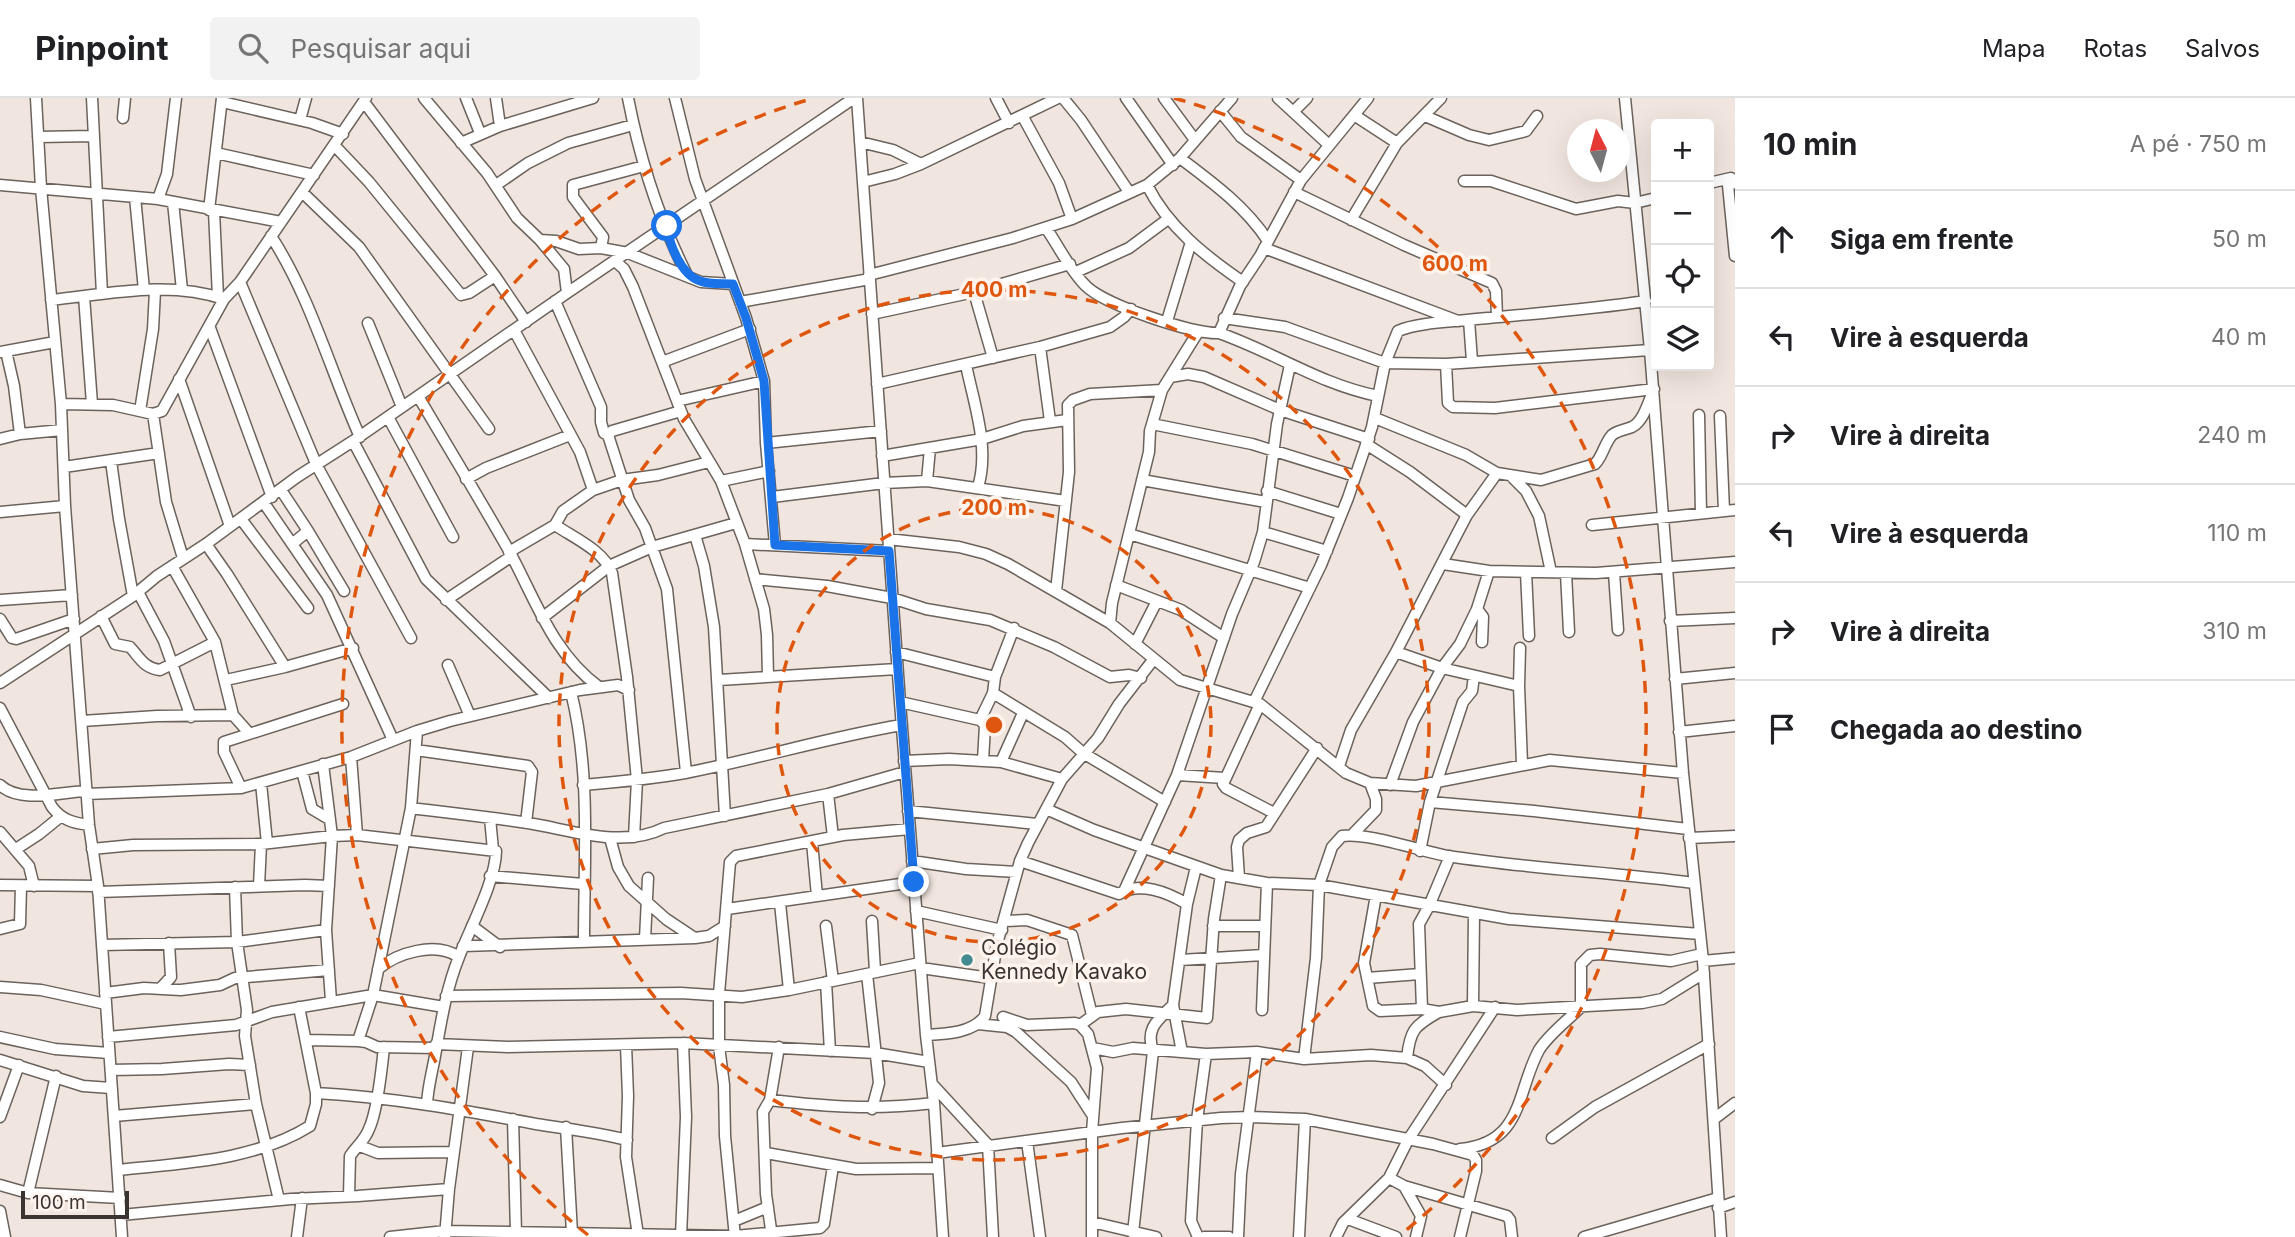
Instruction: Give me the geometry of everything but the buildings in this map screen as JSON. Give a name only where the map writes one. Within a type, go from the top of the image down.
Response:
[{"type":"street","points":[[36,98],[41,188],[61,404],[65,506],[86,793],[98,889],[122,1237]]},
{"type":"street","points":[[92,98],[102,294]]},
{"type":"street","points":[[123,118],[125,98]]},
{"type":"street","points":[[158,198],[167,174],[176,98]]},
{"type":"street","points":[[300,120],[306,98]]},
{"type":"street","points":[[424,98],[496,185],[517,218],[564,269],[567,293]]},
{"type":"street","points":[[466,98],[480,133]]},
{"type":"street","points":[[496,98],[500,126]]},
{"type":"street","points":[[461,143],[553,104],[593,98]]},
{"type":"street","points":[[628,98],[655,201],[667,226],[668,237],[687,275]]},
{"type":"street","points":[[675,98],[695,179],[750,329],[764,381],[766,443],[775,545]]},
{"type":"street","points":[[0,683],[136,594],[183,558],[555,301],[855,98],[897,669],[943,1237]]},
{"type":"street","points":[[996,98],[1009,123]]},
{"type":"street","points":[[863,182],[905,171],[1061,98],[1081,120],[1129,192]]},
{"type":"street","points":[[1126,98],[1177,161],[1238,205],[1258,226],[1266,244],[1464,321]]},
{"type":"street","points":[[1164,98],[1195,140]]},
{"type":"street","points":[[1278,98],[1329,145]]},
{"type":"street","points":[[1293,112],[1307,98]]},
{"type":"street","points":[[1219,333],[1243,282],[1301,180],[1368,98]]},
{"type":"street","points":[[1352,220],[1397,143],[1441,98]]},
{"type":"street","points":[[1625,98],[1654,389],[1679,732],[1703,958],[1721,1237]]},
{"type":"street","points":[[740,302],[870,277],[1072,219],[1147,185],[1177,161],[1231,99]]},
{"type":"street","points":[[61,404],[92,404],[153,414],[162,411],[210,328],[221,298],[211,210],[222,100],[343,134]]},
{"type":"street","points":[[221,298],[240,282],[365,100],[526,322]]},
{"type":"street","points":[[1220,111],[1241,138],[1301,180]]},
{"type":"street","points":[[1354,115],[1397,143]]},
{"type":"street","points":[[1425,116],[1469,135],[1489,139],[1526,131],[1536,116]]},
{"type":"street","points":[[1023,117],[1059,184],[1072,219]]},
{"type":"street","points":[[496,185],[528,163],[568,143],[633,125]]},
{"type":"street","points":[[38,136],[93,136]]},
{"type":"street","points":[[860,142],[893,149],[920,164]]},
{"type":"street","points":[[334,145],[369,182],[461,295],[469,293],[495,276]]},
{"type":"street","points":[[216,153],[314,174]]},
{"type":"street","points":[[601,248],[603,237],[573,197],[573,185],[645,166]]},
{"type":"street","points":[[1714,182],[1733,180]]},
{"type":"street","points":[[1733,180],[1728,185],[1735,256]]},
{"type":"street","points":[[1464,181],[1491,181],[1576,209],[1618,201],[1635,203],[1651,199]]},
{"type":"street","points":[[0,185],[158,198],[281,222]]},
{"type":"street","points":[[1147,185],[1168,219],[1217,265],[1243,282]]},
{"type":"street","points":[[302,192],[359,247],[489,429]]},
{"type":"street","points":[[1294,192],[1404,245],[1492,283],[1496,291],[1497,317]]},
{"type":"street","points":[[135,197],[150,290],[153,329],[140,411]]},
{"type":"street","points":[[173,202],[182,290]]},
{"type":"street","points":[[872,314],[1073,268],[1129,248],[1168,219]]},
{"type":"street","points":[[1046,228],[1082,282],[1094,293],[1198,332],[1219,333],[1244,341],[1337,386],[1378,396]]},
{"type":"street","points":[[271,236],[304,298],[356,439],[419,568],[446,600],[549,698]]},
{"type":"street","points":[[540,240],[556,241],[579,248],[601,248],[628,253],[701,282],[733,284]]},
{"type":"street","points":[[1167,321],[1191,242]]},
{"type":"street","points":[[615,261],[624,269],[633,287],[679,406],[721,481],[745,544],[764,609],[768,677]]},
{"type":"street","points":[[240,282],[317,466],[411,638]]},
{"type":"street","points":[[51,300],[150,290],[182,290],[221,298]]},
{"type":"street","points":[[974,292],[993,358]]},
{"type":"street","points":[[84,296],[92,404]]},
{"type":"street","points":[[555,301],[601,407],[604,433],[608,435],[633,511],[645,528],[668,597],[686,772]]},
{"type":"street","points":[[1275,813],[1224,786],[1225,778],[1327,551],[1375,418],[1385,363],[1398,331],[1409,327],[1646,301]]},
{"type":"street","points":[[877,384],[1040,347],[1110,327],[1131,309]]},
{"type":"street","points":[[1224,318],[1285,327],[1385,363],[1446,363],[1650,350]]},
{"type":"street","points":[[1464,321],[1472,361]]},
{"type":"street","points":[[368,323],[402,407]]},
{"type":"street","points":[[210,328],[292,544],[327,595],[354,648],[393,740]]},
{"type":"street","points":[[662,362],[750,329]]},
{"type":"street","points":[[514,330],[580,452],[593,490]]},
{"type":"street","points":[[1110,623],[1116,585],[1162,390],[1198,332]]},
{"type":"street","points":[[20,434],[14,386],[3,352],[55,342]]},
{"type":"street","points":[[1040,347],[1050,421]]},
{"type":"street","points":[[1446,363],[1448,403],[1453,408],[1501,407],[1654,389]]},
{"type":"street","points":[[966,365],[982,439],[978,487]]},
{"type":"street","points":[[912,861],[966,869],[1018,867],[1119,894],[1125,889],[1177,775],[1236,604],[1251,571],[1263,532],[1273,450],[1290,365]]},
{"type":"street","points":[[1170,377],[1188,374],[1204,377],[1280,411],[1367,441],[1467,515]]},
{"type":"street","points":[[179,379],[230,526]]},
{"type":"street","points":[[608,435],[612,431],[679,406],[764,381]]},
{"type":"street","points":[[1375,418],[1466,455],[1497,473],[1513,478],[1546,480],[1595,464],[1614,433],[1640,421],[1654,389]]},
{"type":"street","points":[[1056,591],[1066,501],[1068,405],[1073,400],[1090,394],[1162,390]]},
{"type":"street","points":[[418,396],[510,554],[542,618],[574,666],[599,687]]},
{"type":"street","points":[[153,414],[166,502],[183,558]]},
{"type":"street","points":[[1699,415],[1701,513]]},
{"type":"street","points":[[1592,524],[1729,510],[1720,416]]},
{"type":"street","points":[[388,417],[453,537]]},
{"type":"street","points":[[882,456],[982,439],[1023,426],[1067,420]]},
{"type":"street","points":[[1152,424],[1252,444],[1355,476]]},
{"type":"street","points":[[0,439],[62,430]]},
{"type":"street","points":[[766,443],[880,431]]},
{"type":"street","points":[[466,479],[486,468],[570,435]]},
{"type":"street","points":[[927,481],[930,448]]},
{"type":"street","points":[[64,467],[159,453]]},
{"type":"street","points":[[111,461],[119,519],[136,594],[164,641],[191,717]]},
{"type":"street","points":[[446,600],[510,554],[555,526],[563,511],[593,490],[622,480],[709,463]]},
{"type":"street","points":[[721,481],[769,471]]},
{"type":"street","points":[[1339,766],[1351,730],[1396,652],[1467,515],[1497,473]]},
{"type":"street","points":[[1513,478],[1526,491],[1539,516],[1551,572]]},
{"type":"street","points":[[1142,480],[1266,497],[1341,514]]},
{"type":"street","points":[[772,497],[884,483],[927,481],[1066,501]]},
{"type":"street","points":[[272,497],[308,531],[344,591]]},
{"type":"street","points":[[0,512],[65,506]]},
{"type":"street","points":[[241,519],[308,608]]},
{"type":"street","points":[[542,618],[609,566],[652,547],[736,523]]},
{"type":"street","points":[[555,526],[592,549],[609,566],[614,582],[637,780],[631,837],[616,854]]},
{"type":"street","points":[[292,544],[308,531]]},
{"type":"street","points":[[1263,532],[1327,551]]},
{"type":"street","points":[[1129,534],[1310,588]]},
{"type":"street","points":[[695,535],[711,600],[719,680],[725,816]]},
{"type":"street","points":[[206,544],[285,667]]},
{"type":"street","points":[[745,544],[889,545],[975,551],[1008,564],[1110,623],[1180,680],[1257,703],[1346,773],[1370,783],[1416,786],[1550,760],[1683,773]]},
{"type":"street","points":[[1443,564],[1489,571],[1614,573],[1735,562]]},
{"type":"street","points":[[172,566],[215,642],[233,715],[248,733]]},
{"type":"street","points":[[1390,785],[1413,722],[1441,667],[1460,644],[1477,609],[1489,571]]},
{"type":"street","points":[[1527,572],[1528,636]]},
{"type":"street","points":[[1566,573],[1569,632]]},
{"type":"street","points":[[1614,573],[1618,630]]},
{"type":"street","points":[[755,579],[827,586],[892,598],[926,609],[990,620],[1014,628],[1110,677],[1129,675],[1141,678]]},
{"type":"street","points":[[1116,585],[1181,610],[1224,638]]},
{"type":"street","points":[[0,600],[72,595]]},
{"type":"street","points":[[1135,644],[1157,601]]},
{"type":"street","points":[[1477,609],[1483,617],[1482,642]]},
{"type":"street","points":[[101,616],[115,644],[130,647],[145,666],[160,670],[215,642]]},
{"type":"street","points":[[1670,621],[1735,618]]},
{"type":"street","points":[[1,623],[12,638],[16,639],[74,619]]},
{"type":"street","points":[[980,720],[993,692],[1014,628]]},
{"type":"street","points":[[35,632],[44,653]]},
{"type":"street","points":[[226,680],[354,648]]},
{"type":"street","points":[[1520,648],[1522,764]]},
{"type":"street","points":[[896,652],[996,677]]},
{"type":"street","points":[[1396,652],[1441,667],[1519,686]]},
{"type":"street","points":[[978,1024],[985,1016],[990,978],[1018,867],[1037,824],[1062,779],[1098,738],[1119,704],[1153,660]]},
{"type":"street","points":[[448,665],[470,716]]},
{"type":"street","points":[[719,680],[897,669]]},
{"type":"street","points":[[1675,679],[1735,673]]},
{"type":"street","points":[[1420,851],[1430,802],[1463,702],[1472,691],[1474,676]]},
{"type":"street","points":[[0,785],[19,794],[241,788],[351,757],[417,730],[571,692],[625,684]]},
{"type":"street","points":[[571,692],[581,751],[583,785],[584,941]]},
{"type":"street","points":[[993,692],[1065,737],[1083,753],[1165,802]]},
{"type":"street","points":[[900,702],[980,720],[985,725],[983,761]]},
{"type":"street","points":[[241,788],[222,745],[228,740],[343,704]]},
{"type":"street","points":[[0,708],[52,807],[60,817],[89,825]]},
{"type":"street","points":[[1001,762],[1023,713]]},
{"type":"street","points":[[82,721],[233,715]]},
{"type":"street","points":[[583,785],[686,772],[902,724]]},
{"type":"street","points":[[1679,732],[1735,726]]},
{"type":"street","points":[[358,1041],[373,995],[411,808],[417,730]]},
{"type":"street","points":[[1238,878],[1239,840],[1247,833],[1266,827],[1317,748]]},
{"type":"street","points":[[416,750],[528,766],[532,772],[526,823]]},
{"type":"street","points":[[351,757],[357,835]]},
{"type":"street","points":[[411,808],[526,823],[610,838],[649,834],[664,828],[828,794],[905,766],[1001,762],[1062,779]]},
{"type":"street","points":[[323,764],[332,836],[326,930],[331,1001]]},
{"type":"street","points":[[302,771],[312,809],[329,819]]},
{"type":"street","points":[[1177,775],[1225,778]]},
{"type":"street","points":[[259,886],[264,843],[261,783]]},
{"type":"street","points":[[1352,835],[1376,810],[1376,799],[1370,783]]},
{"type":"street","points":[[828,794],[832,837]]},
{"type":"street","points":[[1430,802],[1534,811],[1689,833],[1735,836]]},
{"type":"street","points":[[1046,809],[1094,830],[1221,875],[1267,883],[1319,885],[1509,919],[1700,934]]},
{"type":"street","points":[[908,811],[1037,824]]},
{"type":"street","points":[[16,849],[60,817]]},
{"type":"street","points":[[427,1104],[428,1078],[445,1002],[496,854],[493,850],[490,818]]},
{"type":"street","points":[[735,1237],[719,1046],[719,994],[732,858],[832,837],[910,829]]},
{"type":"street","points":[[0,832],[48,887]]},
{"type":"street","points":[[92,849],[133,845],[264,843],[357,835],[493,850]]},
{"type":"street","points":[[1304,1059],[1316,958],[1319,885],[1332,847],[1342,836],[1352,835],[1420,851],[1526,867],[1694,883]]},
{"type":"street","points":[[610,838],[622,875],[629,886],[648,900],[666,919],[695,938]]},
{"type":"street","points":[[812,842],[817,896]]},
{"type":"street","points":[[1422,1009],[1419,924],[1450,856]]},
{"type":"street","points":[[29,866],[34,887]]},
{"type":"street","points":[[1182,1052],[1171,1011],[1187,904],[1196,867]]},
{"type":"street","points":[[305,885],[330,869]]},
{"type":"street","points":[[1080,1025],[1094,1010],[1171,1011],[1207,1018],[1213,926],[1221,875]]},
{"type":"street","points":[[490,876],[583,884]]},
{"type":"street","points":[[645,939],[648,878]]},
{"type":"street","points":[[727,909],[914,882]]},
{"type":"street","points":[[1262,1010],[1267,883]]},
{"type":"street","points":[[0,885],[98,889],[329,886]]},
{"type":"street","points":[[0,929],[20,924],[20,886]]},
{"type":"street","points":[[235,887],[237,942],[247,1018],[245,1036],[256,1104],[279,1200]]},
{"type":"street","points":[[1125,889],[1138,888],[1165,893],[1187,904]]},
{"type":"street","points":[[1376,895],[1364,963],[1375,1009],[1422,1009],[1439,1012]]},
{"type":"street","points":[[780,903],[789,990]]},
{"type":"street","points":[[916,911],[1003,925],[1027,920],[1070,933],[1074,937],[1086,995],[1094,1010]]},
{"type":"street","points":[[1473,1006],[1474,913]]},
{"type":"street","points":[[872,921],[871,973],[879,1087],[872,1109]]},
{"type":"street","points":[[472,926],[500,947]]},
{"type":"street","points":[[378,969],[395,957],[415,952],[461,952],[584,941],[695,938],[709,936],[725,926]]},
{"type":"street","points":[[826,926],[830,1051]]},
{"type":"street","points":[[1213,926],[1264,926]]},
{"type":"street","points":[[102,945],[237,942],[326,930]]},
{"type":"street","points":[[709,936],[723,945]]},
{"type":"street","points":[[160,989],[171,976],[169,943]]},
{"type":"street","points":[[1180,960],[1263,955]]},
{"type":"street","points":[[1458,1150],[1476,1147],[1506,1128],[1523,1096],[1540,1048],[1581,1007],[1581,964],[1590,955],[1671,961],[1735,958]]},
{"type":"street","points":[[107,1037],[247,1018],[373,995],[445,1002],[719,994],[743,997],[921,965],[990,978]]},
{"type":"street","points":[[0,987],[105,999],[160,989],[181,990],[220,985],[241,977],[329,970]]},
{"type":"street","points":[[1407,1058],[1412,1030],[1439,1012],[1473,1006],[1517,1010],[1653,1002],[1668,996],[1704,973]]},
{"type":"street","points":[[1367,978],[1420,974]]},
{"type":"street","points":[[989,999],[1005,1022],[1070,1082],[1093,1116]]},
{"type":"street","points":[[118,1170],[189,1162],[266,1146],[310,1126],[316,1093],[299,1007]]},
{"type":"street","points":[[1336,1237],[1339,1229],[1389,1178],[1408,1140],[1495,1007]]},
{"type":"street","points":[[1133,1233],[1153,1051],[1149,1034],[1152,1025],[1171,1011]]},
{"type":"street","points":[[926,1035],[953,1032],[978,1024],[1005,1022],[1027,1025],[1069,1023],[1080,1025],[1088,1034],[1097,1068],[1092,1132],[1092,1237]]},
{"type":"street","points":[[0,1037],[55,1049],[109,1054]]},
{"type":"street","points":[[307,1040],[358,1041],[384,1047],[683,1043],[875,1053],[929,1062]]},
{"type":"street","points":[[681,1236],[686,1117],[683,1043]]},
{"type":"street","points":[[1552,1138],[1595,1107],[1709,1044]]},
{"type":"street","points":[[626,1045],[628,1174],[638,1235]]},
{"type":"street","points":[[349,1196],[351,1156],[371,1127],[384,1047]]},
{"type":"street","points":[[445,1234],[468,1047]]},
{"type":"street","points":[[772,1236],[763,1112],[770,1100],[779,1047]]},
{"type":"street","points":[[1093,1048],[1113,1052],[1133,1048],[1206,1054],[1257,1052],[1304,1059],[1371,1055],[1407,1058],[1425,1066],[1446,1085]]},
{"type":"street","points":[[229,1064],[247,1049]]},
{"type":"street","points":[[1238,1237],[1241,1174],[1257,1052]]},
{"type":"street","points":[[1198,1237],[1191,1220],[1197,1120],[1206,1054]]},
{"type":"street","points":[[0,1060],[83,1086],[111,1088]]},
{"type":"street","points":[[0,1117],[19,1065]]},
{"type":"street","points":[[111,1070],[250,1065]]},
{"type":"street","points":[[28,1193],[56,1076]]},
{"type":"street","points":[[932,1084],[988,1145],[993,1237]]},
{"type":"street","points":[[316,1093],[427,1104],[566,1127],[626,1140]]},
{"type":"street","points":[[770,1100],[872,1109],[934,1103]]},
{"type":"street","points":[[1714,1119],[1735,1103]]},
{"type":"street","points":[[114,1116],[256,1104]]},
{"type":"street","points":[[937,1153],[1197,1120],[1250,1117],[1305,1119],[1471,1154],[1476,1160],[1470,1204],[1460,1237]]},
{"type":"street","points":[[513,1119],[516,1233]]},
{"type":"street","points":[[1299,1237],[1305,1119]]},
{"type":"street","points":[[566,1127],[572,1233]]},
{"type":"street","points":[[1027,1140],[1040,1237]]},
{"type":"street","points":[[360,1146],[378,1153],[454,1152]]},
{"type":"street","points":[[766,1153],[856,1169],[939,1168]]},
{"type":"street","points":[[390,1237],[516,1233],[772,1236],[823,1227],[833,1166]]},
{"type":"street","points":[[1389,1178],[1404,1186],[1507,1216],[1512,1237]]},
{"type":"street","points":[[0,1185],[28,1193],[120,1198]]},
{"type":"street","points":[[1404,1186],[1421,1216],[1416,1237]]},
{"type":"street","points":[[121,1215],[302,1198],[449,1189]]},
{"type":"street","points":[[297,1237],[302,1198]]},
{"type":"street","points":[[1584,1237],[1718,1203],[1735,1202]]},
{"type":"street","points":[[734,1221],[768,1207]]},
{"type":"street","points":[[0,1211],[5,1237]]},
{"type":"street","points":[[1348,1219],[1396,1237]]},
{"type":"street","points":[[1092,1222],[1156,1237]]},
{"type":"street","points":[[1204,1237],[1229,1237]]},
{"type":"place","name":"Colégio Kennedy Kavako","points":[[967,960]]},
{"type":"route","points":[[667,226],[668,237],[687,275],[701,282],[733,284],[746,318],[766,394],[766,443],[775,545],[889,551],[914,882]]}]
